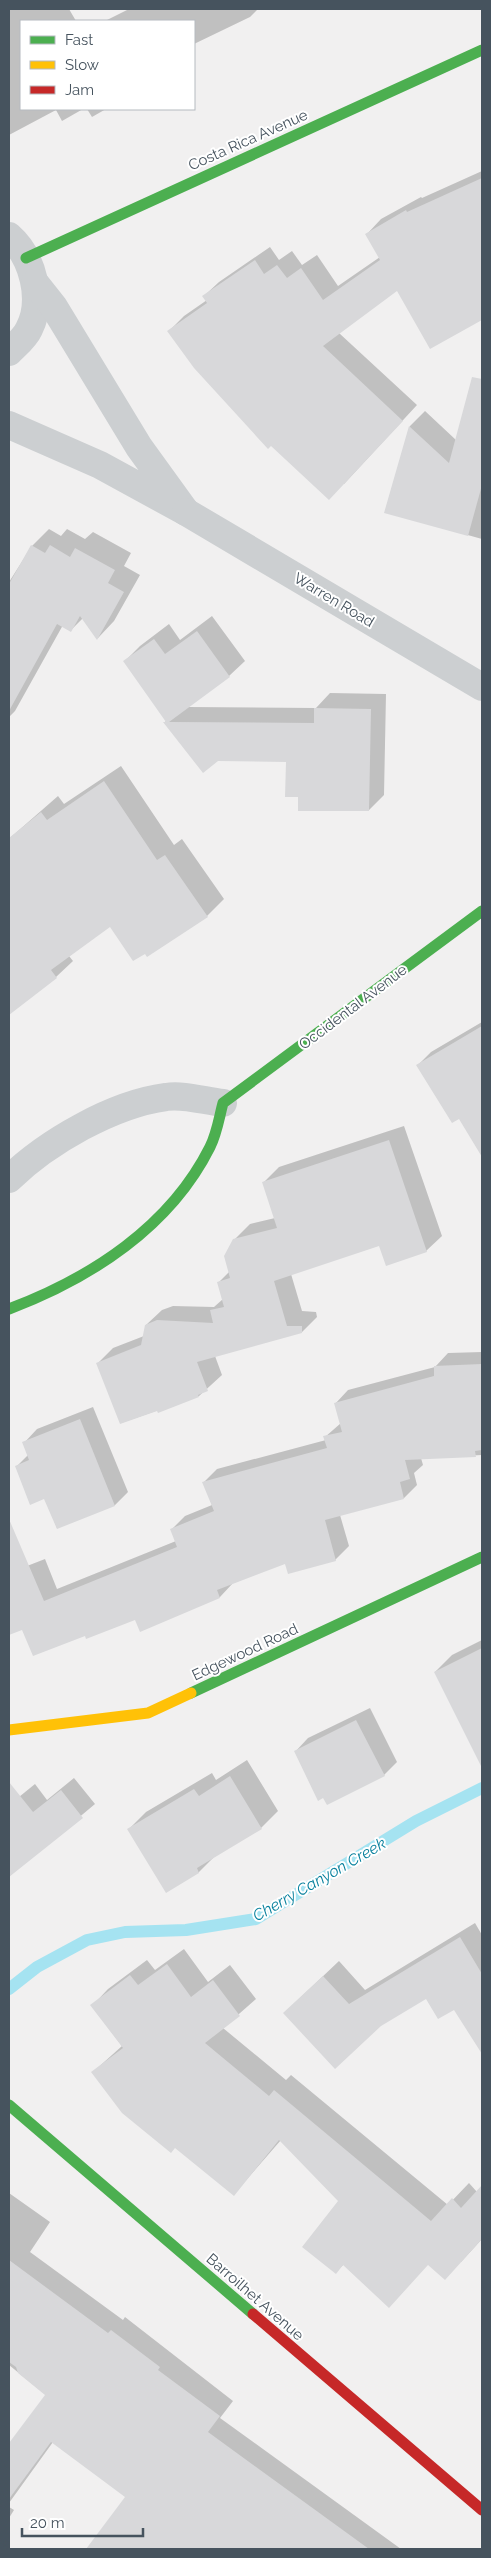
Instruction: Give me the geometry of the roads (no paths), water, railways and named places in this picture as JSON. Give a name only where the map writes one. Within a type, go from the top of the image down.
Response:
[{"type":"street","name":"Costa Rica Avenue","points":[[30,270],[482,50]]},
{"type":"street","name":"Warren Road","points":[[9,236],[139,447],[186,512]]},
{"type":"street","points":[[9,352],[29,329],[35,314],[30,270]]},
{"type":"street","name":"Warren Road","points":[[9,425],[100,465],[186,512],[482,688]]},
{"type":"street","name":"Occidental Avenue","points":[[223,1103],[482,911]]},
{"type":"street","points":[[9,1179],[73,1131],[126,1108],[167,1096],[223,1103],[210,1146],[186,1186],[147,1228],[118,1253],[69,1285],[9,1308]]},
{"type":"street","name":"Edgewood Road","points":[[9,1730],[148,1713],[482,1557]]},
{"type":"street","name":"Barroilhet Avenue","points":[[9,2106],[482,2510]]},
{"type":"waterway","name":"Cherry Canyon Creek","points":[[9,1989],[37,1967],[87,1940],[125,1932],[186,1930],[256,1919],[416,1821],[482,1788]]}]
